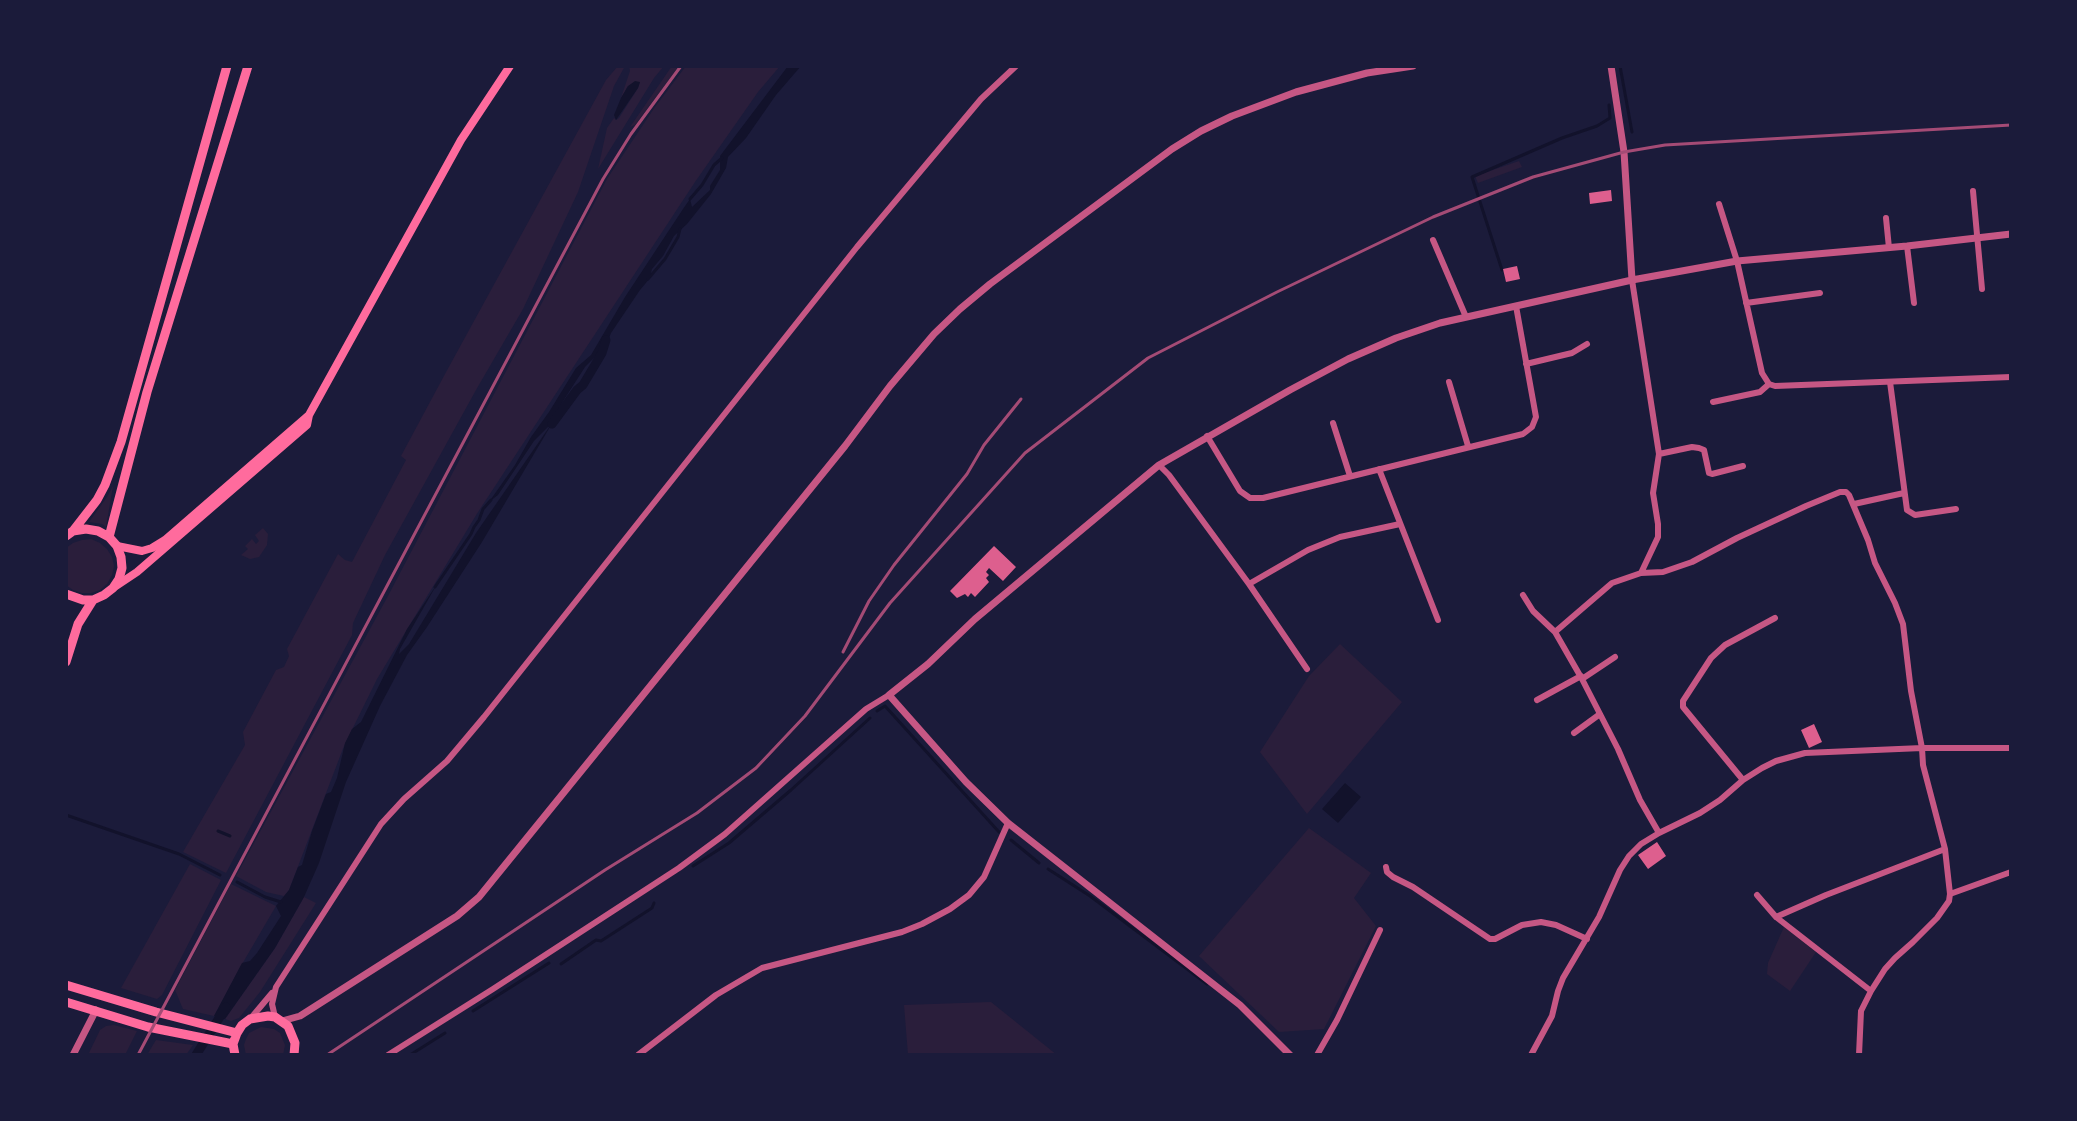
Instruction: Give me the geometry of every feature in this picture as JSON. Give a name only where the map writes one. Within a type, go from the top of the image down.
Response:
[{"type":"highway","points":[[70,533],[97,500],[121,442],[227,66]]},
{"type":"highway","points":[[109,537],[147,392],[248,66]]},
{"type":"highway","points":[[66,594],[83,600],[104,595],[119,579],[122,568],[117,546],[109,537],[86,529],[70,533]]},
{"type":"highway","points":[[66,662],[78,624],[93,600]]},
{"type":"highway","points":[[66,985],[237,1033]]},
{"type":"highway","points":[[66,1002],[148,1027],[213,1040],[234,1050],[237,1033],[250,1019],[260,1016],[279,1019],[293,1034],[294,1055]]},
{"type":"main road","points":[[113,588],[137,572],[307,425],[309,415],[461,140],[510,66]]},
{"type":"main road","points":[[117,546],[142,551],[165,540],[309,415]]},
{"type":"street","points":[[250,1019],[276,987],[381,824],[447,761],[484,717],[857,247],[966,116],[1016,66]]},
{"type":"street","points":[[276,987],[272,1004],[279,1019],[300,1016],[457,916],[479,897],[826,470],[890,386],[934,334],[990,284],[1172,149],[1201,131],[1296,92],[1367,73],[1413,66]]},
{"type":"street","points":[[1611,66],[1624,152],[1632,280],[1659,454],[1653,493],[1658,537],[1641,573]]},
{"type":"street","points":[[1973,191],[1982,289]]},
{"type":"street","points":[[1719,204],[1737,261],[1762,373],[1769,384],[2011,377]]},
{"type":"street","points":[[1886,218],[1889,248]]},
{"type":"street","points":[[388,1055],[679,868],[725,834],[866,709],[928,664],[975,619],[1159,465],[1348,359],[1440,323],[1632,280],[1737,261],[2011,234]]},
{"type":"street","points":[[1433,240],[1466,317]]},
{"type":"street","points":[[1907,246],[1914,303]]},
{"type":"street","points":[[1746,303],[1820,293]]},
{"type":"street","points":[[1207,436],[1240,491],[1250,498],[1263,498],[1523,434],[1532,427],[1536,417],[1516,306]]},
{"type":"street","points":[[1526,364],[1572,353],[1587,344]]},
{"type":"street","points":[[1449,382],[1468,446]]},
{"type":"street","points":[[1890,382],[1907,510],[1911,514],[1956,509]]},
{"type":"street","points":[[1713,402],[1760,392],[1769,384]]},
{"type":"street","points":[[1333,423],[1350,476]]},
{"type":"street","points":[[1659,454],[1699,448],[1704,450],[1709,473],[1712,474],[1743,466]]},
{"type":"street","points":[[1159,465],[1249,584],[1307,669]]},
{"type":"street","points":[[1379,469],[1438,620]]},
{"type":"street","points":[[1555,632],[1612,583],[1692,562],[1806,506],[1846,492],[1854,504],[1875,563],[1903,624],[1926,779],[1945,849],[1950,894],[1949,901],[1937,918],[1885,969],[1871,991],[1861,1011],[1859,1055]]},
{"type":"street","points":[[1854,504],[1904,493]]},
{"type":"street","points":[[1249,584],[1308,550],[1340,537],[1400,524]]},
{"type":"street","points":[[1523,595],[1533,611],[1555,632],[1582,678],[1659,833]]},
{"type":"street","points":[[1743,780],[1682,704],[1704,667],[1725,645],[1775,618]]},
{"type":"street","points":[[1537,700],[1582,678],[1615,657]]},
{"type":"street","points":[[889,695],[966,782],[1008,823],[1240,1005],[1290,1055]]},
{"type":"street","points":[[1574,733],[1600,714]]},
{"type":"street","points":[[1531,1055],[1552,1016],[1563,978],[1587,939],[1620,870],[1641,844],[1700,813],[1743,780],[1776,761],[1805,753],[2011,748]]},
{"type":"street","points":[[638,1055],[716,995],[762,968],[902,932],[939,915],[969,895],[984,877],[1008,823]]},
{"type":"street","points":[[1776,917],[1945,849]]},
{"type":"street","points":[[1386,867],[1393,877],[1490,939],[1522,925],[1541,922],[1587,939]]},
{"type":"street","points":[[1950,894],[2011,872]]},
{"type":"street","points":[[1757,895],[1776,917],[1871,991]]},
{"type":"street","points":[[1317,1055],[1380,930]]},
{"type":"street","points":[[73,1055],[96,1010]]},
{"type":"street","points":[[293,1034],[300,1016]]},
{"type":"shaded area","points":[[618,66],[625,66],[614,86],[578,192],[523,309],[385,555],[353,623],[352,635],[226,873],[183,852],[245,745],[243,732],[276,670],[284,667],[289,656],[287,649],[338,554],[352,562],[406,460],[401,456],[606,80]]},
{"type":"shaded area","points":[[629,66],[664,66],[598,169],[607,128],[614,118],[619,118],[640,82],[628,86],[621,98]]},
{"type":"shaded area","points":[[672,66],[679,66],[635,125],[630,127]]},
{"type":"shaded area","points":[[686,66],[780,66],[695,182],[478,512],[377,679],[344,746],[289,890],[284,896],[266,892],[236,876],[389,594],[607,179]]},
{"type":"shaded area","points":[[788,66],[801,66],[728,157],[726,168],[711,194],[674,236],[652,269],[650,278],[611,333],[606,346],[585,367],[482,542],[407,655],[346,782],[319,863],[304,897],[275,948],[225,1019],[214,1016],[242,963],[250,961],[257,953],[281,916],[276,906],[289,890],[298,867],[302,865],[326,794],[331,792],[337,778],[345,743],[352,729],[361,722],[407,629],[437,584],[399,654],[409,644],[476,533],[552,423],[534,441],[498,495],[489,502],[576,368],[591,355],[690,199],[692,207],[710,190],[720,170],[720,156]]},
{"type":"shaded area","points":[[635,81],[640,82],[638,88],[616,120],[614,115],[621,98]]},
{"type":"shaded area","points":[[1519,161],[1522,167],[1478,183],[1475,176]]},
{"type":"shaded area","points":[[113,486],[106,527],[89,522],[107,497]]},
{"type":"shaded area","points":[[263,528],[268,534],[267,545],[259,557],[250,559],[241,555],[252,539],[256,544],[259,541],[255,535]]},
{"type":"shaded area","points":[[91,539],[107,549],[114,566],[107,584],[100,590],[82,593],[66,585],[66,548]]},
{"type":"shaded area","points":[[1340,644],[1402,702],[1307,814],[1260,752],[1309,676]]},
{"type":"shaded area","points":[[1345,783],[1361,797],[1338,823],[1322,809]]},
{"type":"shaded area","points":[[1309,828],[1371,873],[1354,898],[1376,926],[1324,1029],[1279,1032],[1199,956]]},
{"type":"shaded area","points":[[190,864],[221,880],[162,995],[157,999],[121,988]]},
{"type":"shaded area","points":[[231,884],[276,906],[214,1016],[183,1009],[175,990]]},
{"type":"shaded area","points":[[304,897],[316,903],[260,992],[239,1018],[231,1021],[225,1019],[275,948]]},
{"type":"shaded area","points":[[1784,927],[1816,952],[1790,991],[1767,974],[1768,963]]},
{"type":"shaded area","points":[[991,1002],[1057,1055],[908,1055],[904,1005]]},
{"type":"shaded area","points":[[114,1025],[137,1031],[125,1055],[88,1055],[100,1030]]},
{"type":"shaded area","points":[[261,1027],[280,1033],[285,1045],[283,1055],[246,1055],[244,1045],[249,1033]]},
{"type":"shaded area","points":[[156,1040],[193,1045],[186,1055],[147,1055]]},
{"type":"building","points":[[1611,190],[1612,201],[1590,204],[1589,193]]},
{"type":"building","points":[[1517,266],[1520,279],[1506,282],[1503,269]]},
{"type":"building","points":[[994,546],[1016,567],[1003,581],[989,568],[986,578],[989,582],[975,597],[971,593],[968,597],[965,594],[957,598],[950,591]]},
{"type":"building","points":[[1814,724],[1822,742],[1809,748],[1801,730]]},
{"type":"building","points":[[1657,842],[1666,856],[1648,869],[1638,855]]},
{"type":"waterway","points":[[1620,66],[1632,132]]},
{"type":"waterway","points":[[1502,270],[1472,177],[1597,126],[1610,118],[1609,105]]},
{"type":"waterway","points":[[690,199],[722,158]]},
{"type":"waterway","points":[[648,279],[665,259],[680,229]]},
{"type":"waterway","points":[[552,424],[583,385],[606,340]]},
{"type":"waterway","points":[[435,587],[491,500]]},
{"type":"waterway","points":[[877,711],[885,706],[999,832]]},
{"type":"waterway","points":[[693,866],[729,843],[870,718]]},
{"type":"waterway","points":[[66,815],[179,854],[220,875]]},
{"type":"waterway","points":[[218,831],[230,836]]},
{"type":"waterway","points":[[1011,840],[1039,863]]},
{"type":"waterway","points":[[1048,869],[1090,896],[1207,984]]},
{"type":"waterway","points":[[237,882],[281,902]]},
{"type":"waterway","points":[[561,964],[652,908],[654,903]]},
{"type":"waterway","points":[[473,1011],[549,963]]},
{"type":"waterway","points":[[196,1055],[226,1007]]},
{"type":"waterway","points":[[410,1055],[445,1033]]},
{"type":"railway","points":[[138,1055],[603,179],[631,134],[681,66]]},
{"type":"railway","points":[[327,1055],[605,870],[697,813],[756,768],[805,716],[890,603],[1025,453],[1148,358],[1433,217],[1533,177],[1624,152],[1665,145],[2011,125]]},
{"type":"railway","points":[[843,652],[869,601],[894,565],[967,474],[984,445],[1021,399]]}]
